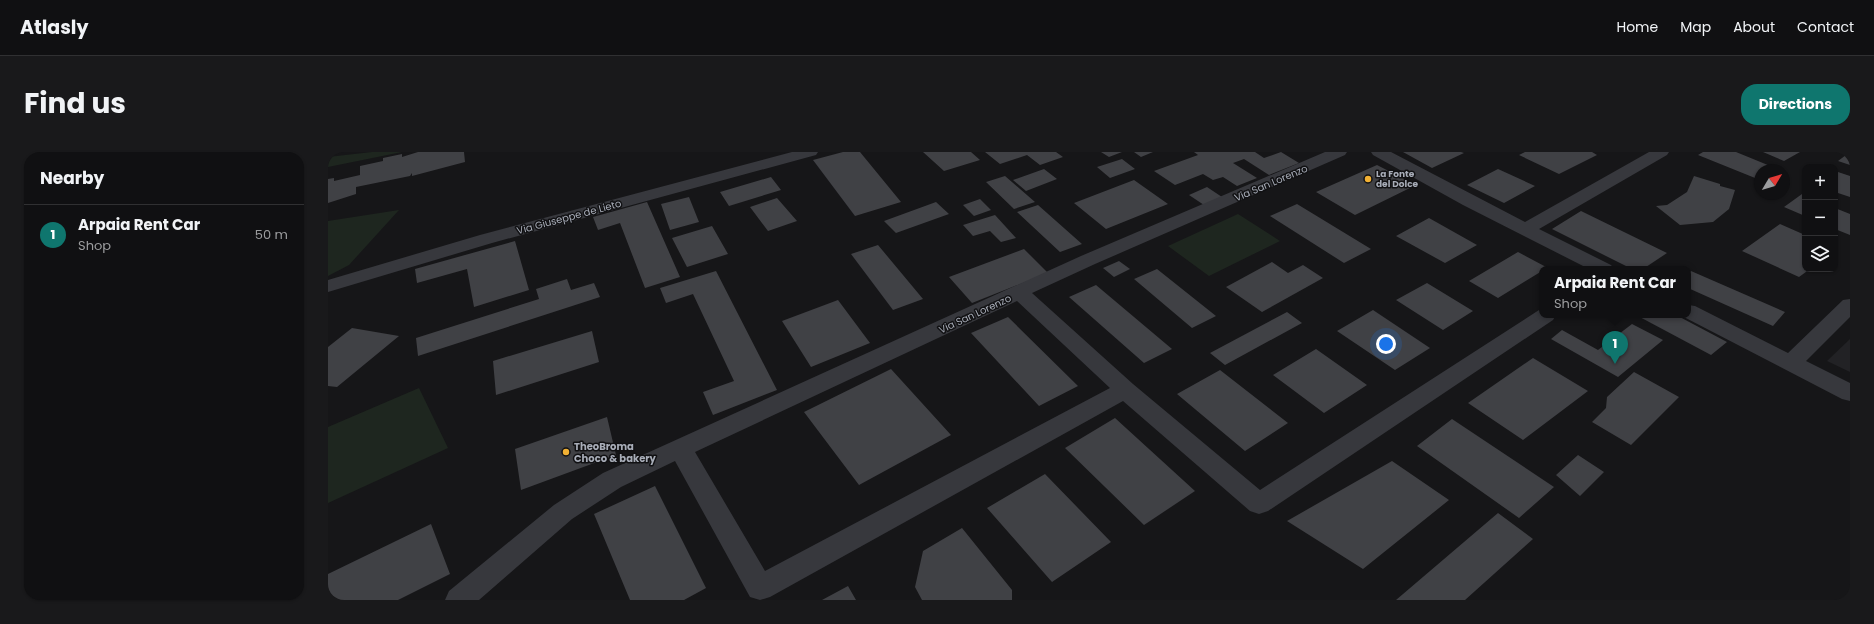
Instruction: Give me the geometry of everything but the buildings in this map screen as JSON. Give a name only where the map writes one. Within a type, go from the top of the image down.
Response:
[{"type":"street","name":"Via Giuseppe de Lieto","points":[[328,286],[486,239],[810,152]]},
{"type":"street","name":"Via San Lorenzo","points":[[459,600],[563,512],[612,480],[1020,293],[1088,260],[1339,152]]},
{"type":"street","points":[[1379,152],[1598,266]]},
{"type":"street","points":[[1526,229],[1661,152]]},
{"type":"street","points":[[1020,293],[1125,390],[1259,504],[1541,318]]},
{"type":"street","points":[[1791,363],[1850,306]]},
{"type":"street","points":[[1691,313],[1850,393]]},
{"type":"street","points":[[680,448],[760,588],[1125,390]]},
{"type":"shaded area","points":[[372,152],[402,152],[328,167],[328,157]]},
{"type":"shaded area","points":[[399,210],[349,265],[328,276],[328,221]]},
{"type":"shaded area","points":[[1238,214],[1280,241],[1209,276],[1168,246]]},
{"type":"shaded area","points":[[1850,339],[1850,372],[1827,361]]},
{"type":"shaded area","points":[[419,388],[448,448],[328,503],[328,427]]},
{"type":"place","name":"La Fonte del Dolce","points":[[1368,179]]},
{"type":"place","name":"Arpaia Rent Car","points":[[1615,364]]},
{"type":"place","name":"TheoBroma Choco & bakery","points":[[566,452]]}]
